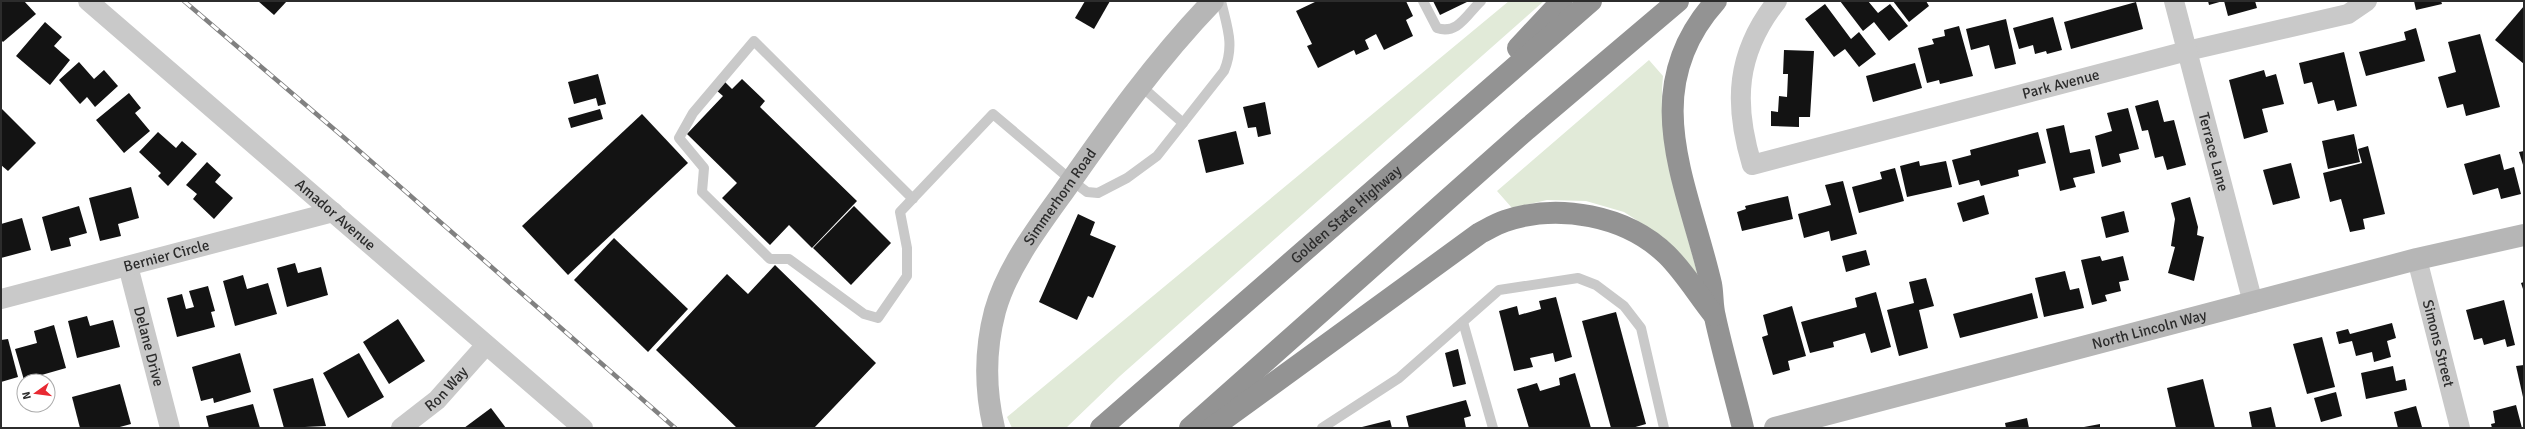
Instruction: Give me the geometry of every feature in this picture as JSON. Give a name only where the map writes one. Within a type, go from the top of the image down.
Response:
[{"type":"highway","points":[[1437,134],[1562,1]]},
{"type":"highway","name":"Golden State Highway","points":[[1101,428],[1437,134],[1592,1]]},
{"type":"highway","points":[[1190,428],[1527,129],[1678,1]]},
{"type":"highway","points":[[1716,1],[1690,37],[1680,60],[1673,84],[1671,110],[1673,138],[1711,285],[1714,315],[1743,428]]},
{"type":"highway","points":[[1212,428],[1480,233],[1504,221],[1528,215],[1576,214],[1606,220],[1636,233],[1649,240],[1682,270],[1714,315]]},
{"type":"main road","name":"Simmerhorn Road","points":[[994,428],[987,377],[988,343],[995,311],[1012,270],[1071,180],[1141,86],[1213,1]]},
{"type":"main road","name":"North Lincoln Way","points":[[1774,428],[2417,260],[2524,235]]},
{"type":"street","name":"Amador Avenue","points":[[88,1],[583,428]]},
{"type":"street","name":"Park Avenue","points":[[1777,1],[1753,39],[1741,82],[1740,109],[1743,136],[1752,165],[2187,51],[2348,14],[2367,1]]},
{"type":"street","name":"Terrace Lane","points":[[2174,1],[2253,303]]},
{"type":"street","name":"Bernier Circle","points":[[1,299],[333,212]]},
{"type":"street","name":"Simons Street","points":[[2417,260],[2460,428]]},
{"type":"street","name":"Delane Drive","points":[[128,266],[170,428]]},
{"type":"street","name":"Ron Way","points":[[402,428],[437,400],[486,345]]},
{"type":"lane","points":[[913,199],[754,41],[693,113],[679,138],[704,168],[702,192],[770,258],[789,259],[864,314],[878,318],[907,276],[907,248],[900,212],[913,199],[993,114],[1071,180],[1087,192],[1098,193],[1126,178],[1157,156],[1224,71],[1231,55],[1230,41],[1221,1]]},
{"type":"lane","points":[[1423,1],[1437,28],[1445,30],[1457,27],[1481,1]]},
{"type":"lane","points":[[1141,86],[1183,124]]},
{"type":"lane","points":[[1322,428],[1399,378],[1499,290],[1578,278],[1596,285],[1624,306],[1641,328],[1664,428]]},
{"type":"lane","points":[[1463,322],[1493,428]]},
{"type":"green space","points":[[1509,1],[1544,1],[1120,376],[1066,428],[1012,428],[1007,417]]},
{"type":"green space","points":[[1649,60],[1663,76],[1663,127],[1667,152],[1678,202],[1698,277],[1663,237],[1624,212],[1586,201],[1547,200],[1512,208],[1497,191]]},
{"type":"building","points":[[1,1],[24,1],[36,14],[3,42],[1,40]]},
{"type":"building","points":[[258,1],[287,1],[274,15]]},
{"type":"building","points":[[1085,1],[1110,1],[1094,29],[1075,18]]},
{"type":"building","points":[[1317,1],[1406,1],[1413,16],[1406,20],[1413,36],[1384,50],[1376,34],[1365,40],[1369,49],[1356,55],[1354,50],[1318,68],[1307,46],[1312,44],[1296,11]]},
{"type":"building","points":[[1433,1],[1469,1],[1440,15]]},
{"type":"building","points":[[1840,1],[1868,1],[1878,13],[1890,4],[1908,26],[1889,41],[1874,22],[1863,31]]},
{"type":"building","points":[[1893,1],[1926,1],[1929,6],[1909,22]]},
{"type":"building","points":[[2208,1],[2223,1],[2209,5]]},
{"type":"building","points":[[2224,1],[2255,1],[2257,8],[2228,16]]},
{"type":"building","points":[[2414,1],[2441,1],[2442,4],[2416,10]]},
{"type":"building","points":[[2136,2],[2143,29],[2071,49],[2064,22]]},
{"type":"building","points":[[1825,4],[1851,39],[1859,32],[1876,54],[1859,67],[1845,49],[1834,57],[1805,19]]},
{"type":"building","points":[[2524,6],[2524,64],[2495,40]]},
{"type":"building","points":[[2053,17],[2062,50],[2047,54],[2046,51],[2035,54],[2033,45],[2019,49],[2013,28]]},
{"type":"building","points":[[2006,19],[2016,64],[1995,69],[1989,45],[1971,50],[1966,29]]},
{"type":"building","points":[[45,22],[62,37],[54,46],[70,60],[50,85],[16,56]]},
{"type":"building","points":[[1959,26],[1973,76],[1940,84],[1939,80],[1927,83],[1918,48],[1934,44],[1932,39],[1945,36],[1944,30]]},
{"type":"building","points":[[2416,28],[2425,61],[2366,76],[2359,52],[2406,40],[2404,32]]},
{"type":"building","points":[[2480,34],[2500,107],[2466,116],[2463,104],[2447,108],[2438,77],[2456,72],[2448,42]]},
{"type":"building","points":[[1784,50],[1814,51],[1810,117],[1799,117],[1799,127],[1771,126],[1771,111],[1778,112],[1779,96],[1787,97],[1788,74],[1783,74]]},
{"type":"building","points":[[2344,52],[2357,106],[2337,111],[2334,100],[2318,104],[2312,82],[2304,84],[2299,63]]},
{"type":"building","points":[[79,62],[94,79],[104,70],[118,86],[95,107],[87,97],[80,104],[59,80]]},
{"type":"building","points":[[1915,63],[1922,88],[1873,102],[1866,76]]},
{"type":"building","points":[[2264,70],[2266,77],[2276,74],[2284,104],[2262,109],[2268,132],[2244,139],[2229,80]]},
{"type":"building","points":[[598,74],[606,104],[598,106],[596,98],[574,104],[568,82]]},
{"type":"building","points":[[742,79],[765,101],[760,107],[857,201],[812,248],[789,225],[770,245],[722,198],[737,183],[687,134],[723,96],[716,90],[724,81],[732,89]]},
{"type":"building","points":[[129,93],[141,108],[135,113],[150,131],[124,153],[96,120]]},
{"type":"building","points":[[2158,100],[2164,122],[2174,120],[2186,165],[2167,170],[2163,156],[2155,158],[2148,130],[2142,131],[2135,106]]},
{"type":"building","points":[[1265,102],[1271,134],[1258,137],[1256,127],[1248,128],[1243,107]]},
{"type":"building","points":[[1,108],[36,143],[8,171],[1,165]]},
{"type":"building","points":[[2128,108],[2139,149],[2119,154],[2121,162],[2102,167],[2095,136],[2112,131],[2107,113]]},
{"type":"building","points":[[600,109],[603,119],[571,128],[568,118]]},
{"type":"building","points":[[642,114],[688,163],[568,275],[522,226]]},
{"type":"building","points":[[2064,125],[2070,153],[2090,149],[2095,173],[2073,178],[2076,187],[2060,191],[2046,129]]},
{"type":"building","points":[[1236,131],[1244,164],[1206,173],[1198,140]]},
{"type":"building","points":[[158,132],[176,148],[182,141],[197,154],[168,186],[158,176],[161,173],[139,152]]},
{"type":"building","points":[[2038,132],[2046,163],[2018,170],[2019,176],[1981,186],[1979,180],[1959,185],[1952,160],[1971,155],[1970,150]]},
{"type":"building","points":[[2354,134],[2360,162],[2328,169],[2322,141]]},
{"type":"building","points":[[2368,146],[2385,214],[2363,219],[2365,229],[2350,232],[2341,199],[2330,202],[2323,173],[2362,163],[2358,149]]},
{"type":"building","points":[[2524,151],[2524,168],[2519,152]]},
{"type":"building","points":[[2500,154],[2504,170],[2514,167],[2521,194],[2501,199],[2498,188],[2473,195],[2464,164]]},
{"type":"building","points":[[1919,161],[1920,166],[1946,161],[1952,187],[1907,197],[1900,166]]},
{"type":"building","points":[[207,162],[221,175],[215,182],[233,198],[214,219],[193,199],[197,194],[186,185]]},
{"type":"building","points":[[2291,163],[2300,198],[2273,205],[2263,170]]},
{"type":"building","points":[[1895,168],[1904,201],[1859,213],[1852,187],[1882,179],[1880,172]]},
{"type":"building","points":[[1843,181],[1857,234],[1831,241],[1829,231],[1804,238],[1798,214],[1831,205],[1825,185]]},
{"type":"building","points":[[131,187],[139,218],[118,224],[121,236],[100,241],[89,198]]},
{"type":"building","points":[[1984,195],[1989,214],[1963,222],[1957,203]]},
{"type":"building","points":[[1788,196],[1793,219],[1742,231],[1737,212],[1746,209],[1745,206]]},
{"type":"building","points":[[2190,197],[2198,227],[2197,235],[2204,237],[2194,281],[2168,273],[2175,247],[2171,246],[2175,219],[2171,203]]},
{"type":"building","points":[[79,206],[87,233],[69,238],[71,246],[51,251],[42,217]]},
{"type":"building","points":[[854,206],[891,243],[851,285],[813,248]]},
{"type":"building","points":[[2124,211],[2129,232],[2106,238],[2101,217]]},
{"type":"building","points":[[1078,214],[1095,222],[1090,235],[1116,246],[1093,298],[1088,296],[1077,320],[1039,302]]},
{"type":"building","points":[[22,218],[31,250],[1,258],[1,224]]},
{"type":"building","points":[[614,238],[688,309],[648,352],[574,280]]},
{"type":"building","points":[[1866,250],[1870,265],[1846,272],[1842,256]]},
{"type":"building","points":[[2100,256],[2102,261],[2123,256],[2129,280],[2119,282],[2121,291],[2105,295],[2107,301],[2092,305],[2081,260]]},
{"type":"building","points":[[295,263],[298,273],[321,267],[328,295],[287,307],[277,268]]},
{"type":"building","points":[[775,265],[876,363],[814,428],[737,428],[656,350],[727,274],[748,294]]},
{"type":"building","points":[[2065,271],[2070,290],[2079,288],[2084,308],[2044,317],[2035,278]]},
{"type":"building","points":[[243,275],[247,289],[268,283],[277,314],[235,326],[223,281]]},
{"type":"building","points":[[1926,278],[1934,306],[1919,310],[1928,348],[1899,356],[1887,310],[1914,303],[1909,282]]},
{"type":"building","points":[[2524,282],[2524,292],[2521,283]]},
{"type":"building","points":[[208,286],[215,311],[211,312],[215,327],[177,337],[167,298],[182,294],[186,309],[194,307],[189,291]]},
{"type":"building","points":[[1876,292],[1891,347],[1871,353],[1865,333],[1833,342],[1834,347],[1810,353],[1801,322],[1857,307],[1855,298]]},
{"type":"building","points":[[2032,293],[2038,318],[1960,338],[1953,314]]},
{"type":"building","points":[[1556,297],[1572,357],[1555,362],[1553,353],[1530,358],[1533,367],[1514,371],[1499,311],[1517,306],[1519,315],[1541,309],[1539,301]]},
{"type":"building","points":[[2504,300],[2515,345],[2507,347],[2505,339],[2484,345],[2482,338],[2474,340],[2466,310]]},
{"type":"building","points":[[1792,306],[1806,356],[1788,361],[1790,370],[1773,375],[1762,337],[1768,335],[1763,315]]},
{"type":"building","points":[[1616,312],[1646,424],[1632,428],[1611,428],[1582,321]]},
{"type":"building","points":[[87,316],[90,326],[113,320],[120,347],[77,358],[68,321]]},
{"type":"building","points":[[398,319],[425,361],[389,384],[363,342]]},
{"type":"building","points":[[2392,323],[2396,338],[2387,341],[2391,357],[2374,362],[2372,352],[2356,356],[2352,341],[2339,344],[2336,332],[2348,329],[2350,334]]},
{"type":"building","points":[[54,325],[66,368],[48,373],[22,373],[15,349],[37,343],[34,331]]},
{"type":"building","points":[[2322,337],[2335,387],[2307,394],[2293,344]]},
{"type":"building","points":[[8,339],[17,373],[16,378],[1,382],[1,340]]},
{"type":"building","points":[[1458,349],[1466,384],[1453,387],[1445,353]]},
{"type":"building","points":[[240,353],[251,392],[214,403],[213,398],[201,401],[192,367]]},
{"type":"building","points":[[359,353],[384,397],[348,418],[323,373]]},
{"type":"building","points":[[2524,365],[2524,397],[2523,397],[2516,366]]},
{"type":"building","points":[[2393,366],[2396,381],[2405,379],[2407,390],[2366,399],[2361,373]]},
{"type":"building","points":[[1575,373],[1591,428],[1529,428],[1517,389],[1537,383],[1540,391],[1560,385],[1559,378]]},
{"type":"building","points":[[313,378],[326,426],[284,428],[273,389]]},
{"type":"building","points":[[2203,379],[2215,428],[2176,428],[2167,388]]},
{"type":"building","points":[[120,384],[131,424],[116,428],[80,428],[72,397]]},
{"type":"building","points":[[2336,392],[2342,416],[2321,422],[2314,398]]},
{"type":"building","points":[[1466,400],[1471,416],[1464,418],[1466,428],[1409,428],[1406,416]]},
{"type":"building","points":[[253,404],[260,428],[209,428],[206,416]]},
{"type":"building","points":[[2516,405],[2522,428],[2492,428],[2491,424],[2495,423],[2493,411]]},
{"type":"building","points":[[2416,406],[2422,427],[2398,428],[2394,412]]},
{"type":"building","points":[[2271,407],[2276,428],[2252,428],[2249,412]]},
{"type":"building","points":[[491,408],[506,428],[464,428]]},
{"type":"building","points":[[2027,418],[2029,428],[2006,428],[2005,423]]},
{"type":"building","points":[[1390,420],[1392,428],[1362,428],[1362,427]]},
{"type":"building","points":[[2100,424],[2100,428],[2084,428],[2084,427]]},
{"type":"railway","points":[[184,1],[348,141],[675,428]]}]
